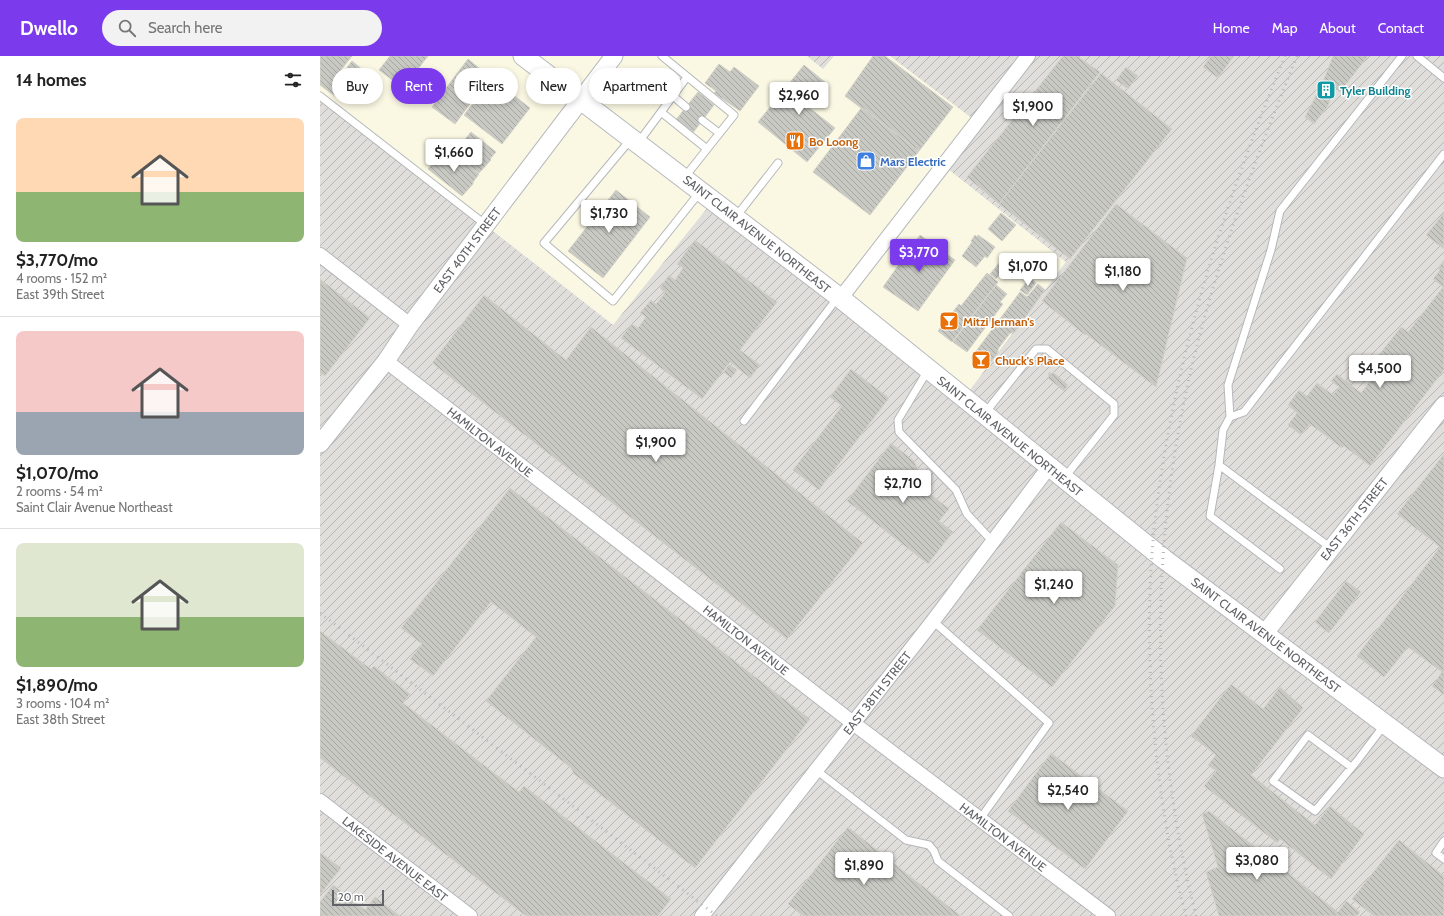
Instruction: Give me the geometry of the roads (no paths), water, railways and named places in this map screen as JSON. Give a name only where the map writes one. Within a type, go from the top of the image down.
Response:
[{"type":"main road","name":"SAINT CLAIR AVENUE NORTHEAST","points":[[523,56],[539,68]]},
{"type":"main road","name":"SAINT CLAIR AVENUE NORTHEAST","points":[[581,100],[839,298],[1164,559],[1444,768]]},
{"type":"street","name":"EAST 40TH STREET","points":[[581,98],[614,56]]},
{"type":"street","points":[[839,298],[1028,56]]},
{"type":"street","name":"EAST 40TH STREET","points":[[320,444],[386,362],[410,325],[576,104]]},
{"type":"street","points":[[320,255],[410,325]]},
{"type":"street","name":"HAMILTON AVENUE","points":[[386,362],[853,723],[1108,916]]},
{"type":"street","name":"EAST 36TH STREET","points":[[1265,633],[1444,405]]},
{"type":"street","name":"EAST 38TH STREET","points":[[702,916],[933,621],[1049,467]]},
{"type":"street","name":"LAKESIDE AVENUE EAST","points":[[320,801],[470,916]]},
{"type":"lane","points":[[662,56],[734,115],[684,178]]},
{"type":"lane","points":[[1280,569],[1210,516],[1219,465],[1223,430],[1230,417],[1228,385],[1271,250],[1280,212],[1402,56]]},
{"type":"lane","points":[[1417,56],[1444,78]]},
{"type":"lane","points":[[681,86],[688,77]]},
{"type":"lane","points":[[320,96],[486,225]]},
{"type":"lane","points":[[681,103],[686,107]]},
{"type":"lane","points":[[667,104],[544,243],[613,301],[700,191]]},
{"type":"lane","points":[[661,112],[707,149]]},
{"type":"lane","points":[[702,120],[719,133]]},
{"type":"lane","points":[[1230,417],[1244,412],[1444,154]]},
{"type":"lane","points":[[735,218],[778,163]]},
{"type":"lane","points":[[744,421],[839,298]]},
{"type":"lane","points":[[984,415],[1036,349],[1047,348],[1114,404],[1114,415],[1064,479]]},
{"type":"lane","points":[[928,370],[898,420],[899,432],[956,490],[967,514],[993,542]]},
{"type":"lane","points":[[1219,465],[1331,548]]},
{"type":"lane","points":[[933,621],[1049,723],[980,819]]},
{"type":"lane","points":[[1351,767],[1308,735],[1273,781],[1315,811],[1351,767],[1385,724]]},
{"type":"lane","points":[[816,770],[906,840],[929,845],[934,851],[938,861],[1009,916]]},
{"type":"lane","points":[[1444,840],[1436,853],[1444,859]]},
{"type":"railway","points":[[1186,916],[1175,873],[1163,808],[1152,710],[1150,583],[1155,520],[1168,433],[1193,323],[1208,269],[1244,161],[1285,56]]},
{"type":"railway","points":[[1196,916],[1180,842],[1168,767],[1162,692],[1161,617],[1164,542],[1173,468],[1186,393],[1204,319],[1224,252],[1247,186],[1297,56]]},
{"type":"railway","points":[[320,613],[717,916]]},
{"type":"place","name":"Tyler Building","points":[[1326,90]]},
{"type":"place","name":"Bo Loong","points":[[795,141]]},
{"type":"place","name":"Mars Electric","points":[[866,161]]},
{"type":"place","name":"Mitzi Jerman's","points":[[949,321]]},
{"type":"place","name":"Chuck's Place","points":[[981,360]]}]
